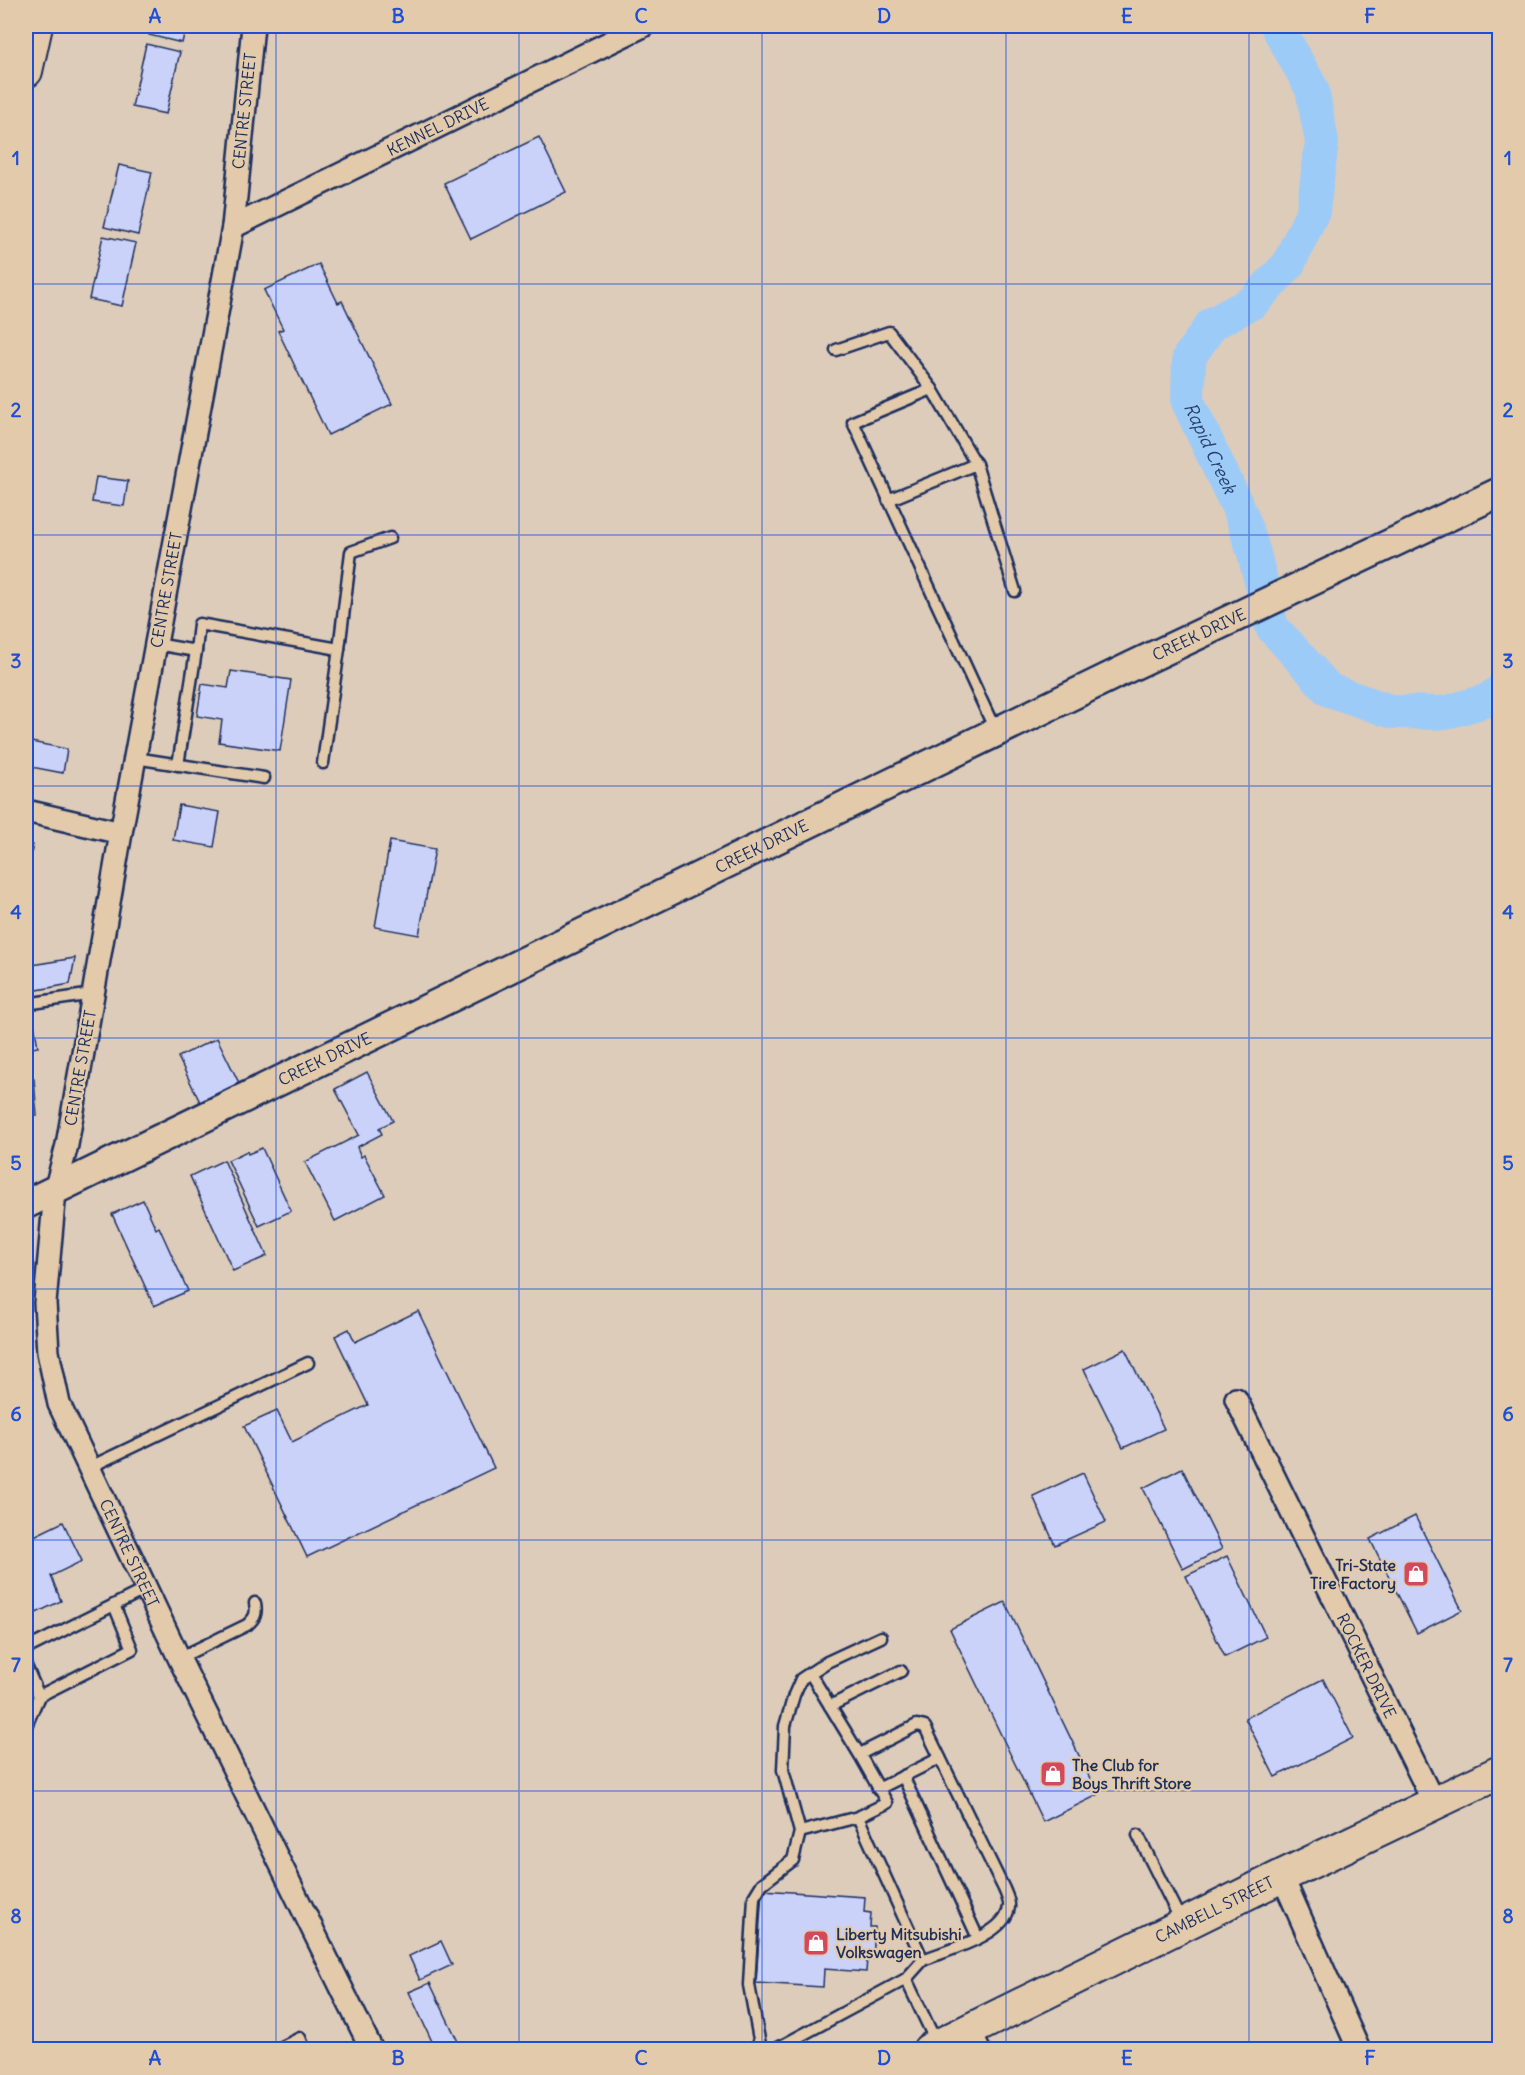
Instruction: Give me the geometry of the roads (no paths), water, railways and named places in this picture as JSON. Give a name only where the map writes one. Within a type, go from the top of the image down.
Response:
[{"type":"main road","points":[[26,71],[36,26]]},
{"type":"main road","name":"CAMBELL STREET","points":[[934,2047],[979,2038],[1183,1925],[1500,1772]]},
{"type":"street","name":"CENTRE STREET","points":[[253,26],[233,226],[121,833],[67,1145],[55,1191],[45,1303],[48,1352],[59,1404],[179,1658],[372,2049]]},
{"type":"street","name":"KENNEL DRIVE","points":[[233,226],[643,26]]},
{"type":"street","name":"CREEK DRIVE","points":[[26,1204],[996,732],[1500,492]]},
{"type":"street","points":[[26,811],[121,833]]},
{"type":"street","name":"ROCKER DRIVE","points":[[1236,1399],[1434,1803]]},
{"type":"street","points":[[1282,1876],[1359,2049]]},
{"type":"lane","points":[[836,350],[889,332],[933,389],[976,464],[1015,591]]},
{"type":"lane","points":[[933,389],[853,422],[996,732]]},
{"type":"lane","points":[[888,500],[976,464]]},
{"type":"lane","points":[[323,763],[351,552],[390,538]]},
{"type":"lane","points":[[178,765],[196,651],[198,624],[339,650]]},
{"type":"lane","points":[[156,644],[196,651]]},
{"type":"lane","points":[[135,758],[264,778]]},
{"type":"lane","points":[[26,1004],[93,994]]},
{"type":"lane","points":[[88,1468],[308,1364]]},
{"type":"lane","points":[[26,1649],[146,1589]]},
{"type":"lane","points":[[179,1658],[247,1625],[254,1619],[255,1603]]},
{"type":"lane","points":[[26,1726],[39,1696],[132,1649],[114,1605]]},
{"type":"lane","points":[[761,2049],[748,1986],[753,1897],[762,1884],[793,1860],[800,1832],[783,1770],[785,1726],[801,1679],[827,1662],[881,1637]]},
{"type":"lane","points":[[26,1666],[39,1696]]},
{"type":"lane","points":[[830,1706],[901,1671]]},
{"type":"lane","points":[[800,1832],[858,1817],[886,1803],[860,1754],[810,1673]]},
{"type":"lane","points":[[774,2049],[906,1979],[923,1960],[992,1932],[1004,1920],[1010,1905],[925,1727],[916,1725],[860,1754]]},
{"type":"lane","points":[[878,1789],[940,1758]]},
{"type":"lane","points":[[903,1776],[978,1938]]},
{"type":"lane","points":[[858,1817],[923,1960]]},
{"type":"lane","points":[[1138,1835],[1183,1925]]},
{"type":"lane","points":[[906,1979],[934,2047]]},
{"type":"lane","points":[[276,2049],[300,2038],[306,2049]]},
{"type":"waterway","name":"Rapid Creek","points":[[1277,26],[1312,89],[1322,142],[1313,211],[1288,265],[1253,302],[1212,324],[1189,357],[1188,402],[1241,514],[1254,553],[1272,627],[1329,690],[1393,712],[1444,713],[1488,700],[1500,691]]},
{"type":"place","name":"Tri-State Tire Factory","points":[[1416,1574]]},
{"type":"place","name":"The Club for Boys Thrift Store","points":[[1053,1774]]},
{"type":"place","name":"Liberty Mitsubishi Volkswagen","points":[[816,1943]]}]
